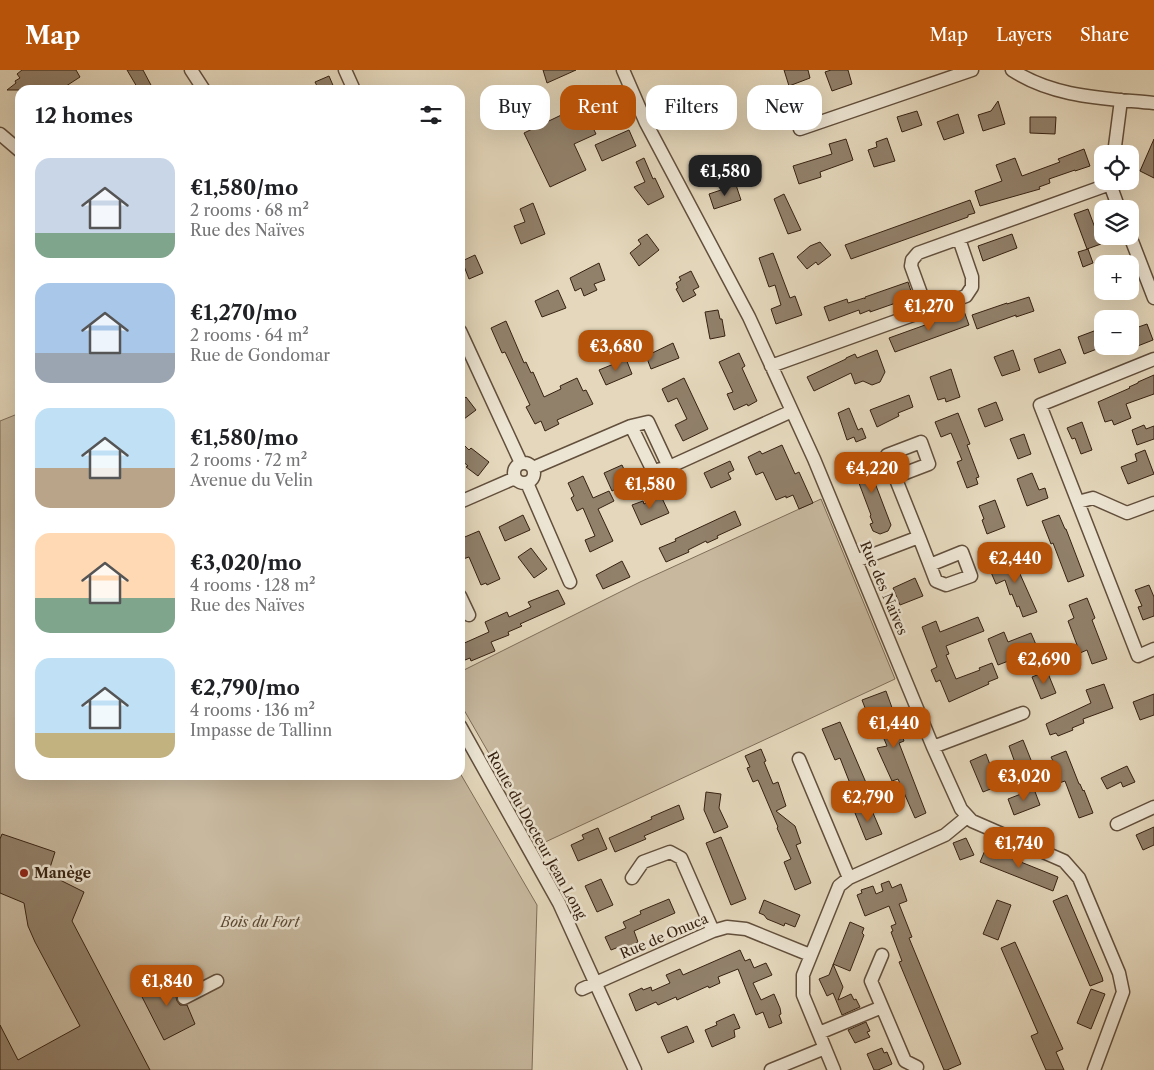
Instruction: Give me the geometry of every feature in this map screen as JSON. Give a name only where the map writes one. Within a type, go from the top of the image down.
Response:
[{"type":"street","points":[[191,70],[201,85]]},
{"type":"street","points":[[345,70],[352,85]]},
{"type":"street","name":"Rue des Naïves","points":[[623,70],[646,123],[749,317],[792,411],[934,748],[966,817]]},
{"type":"street","points":[[822,121],[972,70]]},
{"type":"street","points":[[1012,70],[1039,85],[1061,92],[1154,103]]},
{"type":"street","points":[[1115,145],[1121,100]]},
{"type":"street","points":[[0,134],[15,147]]},
{"type":"street","points":[[927,310],[911,266],[912,260],[918,253],[1094,189]]},
{"type":"street","points":[[771,366],[966,296],[972,287],[972,277],[959,239]]},
{"type":"street","points":[[1134,245],[1153,292]]},
{"type":"street","points":[[465,341],[533,477],[465,500]]},
{"type":"street","points":[[1154,359],[1040,405],[1138,656],[1154,649]]},
{"type":"street","points":[[570,582],[521,480],[514,471],[631,426],[648,422],[669,467],[792,411]]},
{"type":"street","points":[[895,477],[930,565]]},
{"type":"street","points":[[1078,502],[1093,498],[1128,513],[1154,503]]},
{"type":"street","points":[[856,561],[919,537]]},
{"type":"street","points":[[465,607],[469,615]]},
{"type":"street","points":[[934,748],[1023,713]]},
{"type":"street","name":"Route du Docteur Jean Long","points":[[465,735],[560,903],[635,1070]]},
{"type":"street","points":[[799,759],[849,878]]},
{"type":"street","points":[[1117,824],[1154,807]]},
{"type":"street","points":[[834,1070],[804,995],[803,975],[839,886],[849,878],[945,835],[966,817],[1064,861],[1079,878],[1119,973],[1123,992],[1094,1070]]},
{"type":"street","points":[[632,878],[643,862],[670,852],[681,858],[713,931]]},
{"type":"street","name":"Rue de Onuca","points":[[582,989],[713,931],[727,927],[746,929],[810,955]]},
{"type":"street","points":[[882,955],[871,981],[905,1061],[917,1067]]},
{"type":"street","points":[[184,998],[218,981]]},
{"type":"street","points":[[819,1034],[882,1007]]},
{"type":"street","points":[[771,1070],[825,1048]]},
{"type":"green space","name":"Bois du Fort","points":[[15,415],[15,780],[464,780],[537,905],[532,1070],[0,1070],[0,421]]},
{"type":"green space","points":[[821,499],[895,679],[541,844],[465,712],[465,670],[640,582]]},
{"type":"building","points":[[22,70],[76,70],[80,77],[68,85],[15,85],[15,90],[7,90],[20,78],[17,74]]},
{"type":"building","points":[[127,70],[143,70],[151,85],[136,85]]},
{"type":"building","points":[[543,70],[576,70],[547,83]]},
{"type":"building","points":[[784,70],[808,70],[810,78],[789,85]]},
{"type":"building","points":[[848,70],[852,84],[832,91],[825,72]]},
{"type":"building","points":[[329,76],[333,85],[316,85],[315,82]]},
{"type":"building","points":[[998,101],[1005,124],[983,131],[978,115],[991,111]]},
{"type":"building","points":[[917,111],[922,125],[902,132],[897,117]]},
{"type":"building","points":[[958,114],[964,133],[944,140],[937,122]]},
{"type":"building","points":[[560,116],[560,130],[594,130],[596,134],[574,144],[586,170],[550,187],[524,133],[530,130],[550,130],[550,120]]},
{"type":"building","points":[[1030,117],[1056,117],[1055,134],[1030,133]]},
{"type":"building","points":[[629,130],[636,146],[602,161],[595,145]]},
{"type":"building","points":[[887,138],[895,161],[874,167],[868,150],[877,147],[876,142]]},
{"type":"building","points":[[846,139],[853,160],[820,172],[821,177],[799,184],[793,166],[832,154],[829,144]]},
{"type":"building","points":[[1154,139],[1154,178],[1140,171]]},
{"type":"building","points":[[1084,149],[1090,166],[1049,179],[1050,183],[1039,187],[1040,189],[980,206],[975,191],[1002,181],[996,165],[1015,158],[1022,176],[1060,162],[1058,159]]},
{"type":"building","points":[[644,158],[653,179],[655,178],[664,197],[648,205],[634,187],[645,182],[636,162]]},
{"type":"building","points":[[736,185],[741,200],[714,209],[709,194]]},
{"type":"building","points":[[784,194],[801,230],[788,234],[774,199]]},
{"type":"building","points":[[970,200],[975,213],[968,215],[968,217],[851,259],[845,245]]},
{"type":"building","points":[[533,203],[545,234],[521,244],[514,226],[525,222],[520,209]]},
{"type":"building","points":[[1088,209],[1094,225],[1094,245],[1098,245],[1087,249],[1074,214]]},
{"type":"building","points":[[647,234],[659,250],[639,266],[630,253],[641,244],[638,240]]},
{"type":"building","points":[[1012,234],[1017,248],[983,261],[978,246]]},
{"type":"building","points":[[820,242],[831,255],[818,265],[816,262],[807,269],[797,257],[810,246]]},
{"type":"building","points":[[1088,249],[1093,263],[1083,267],[1078,252]]},
{"type":"building","points":[[773,253],[790,298],[795,296],[802,315],[776,324],[771,309],[781,305],[775,285],[769,287],[759,258]]},
{"type":"building","points":[[475,255],[483,273],[469,279],[465,269],[465,260]]},
{"type":"building","points":[[599,263],[605,280],[594,284],[597,290],[584,296],[581,288],[575,291],[570,278]]},
{"type":"building","points":[[691,271],[699,287],[693,290],[696,295],[683,302],[676,289],[678,288],[676,283],[681,280],[679,277]]},
{"type":"building","points":[[908,282],[913,297],[870,312],[870,310],[860,314],[859,310],[829,321],[824,307],[847,299],[848,303],[865,299],[865,297]]},
{"type":"building","points":[[558,290],[566,308],[542,317],[535,301]]},
{"type":"building","points":[[1029,297],[1034,311],[1016,317],[1016,315],[977,329],[972,315]]},
{"type":"building","points":[[718,310],[720,319],[722,319],[725,336],[710,339],[705,312]]},
{"type":"building","points":[[964,311],[969,325],[895,352],[889,338]]},
{"type":"building","points":[[506,321],[524,363],[526,362],[531,373],[533,372],[544,397],[561,389],[560,386],[577,378],[583,391],[586,390],[593,404],[557,420],[559,424],[545,431],[541,421],[535,424],[526,407],[530,405],[505,352],[502,353],[491,328]]},
{"type":"building","points":[[1147,324],[1153,340],[1139,345],[1139,327]]},
{"type":"building","points":[[1094,331],[1094,350],[1084,354],[1078,337]]},
{"type":"building","points":[[673,343],[679,358],[651,369],[646,356]]},
{"type":"building","points":[[1060,349],[1066,363],[1039,373],[1034,359]]},
{"type":"building","points":[[877,350],[885,372],[880,382],[872,385],[863,381],[855,384],[851,373],[814,391],[807,377],[855,354],[857,358]]},
{"type":"building","points":[[1013,350],[1020,370],[1002,376],[994,357]]},
{"type":"building","points":[[739,353],[745,366],[742,368],[757,401],[734,410],[727,394],[733,392],[719,362]]},
{"type":"building","points":[[626,359],[632,374],[606,385],[599,370]]},
{"type":"building","points":[[951,369],[960,397],[946,402],[945,398],[938,400],[930,377]]},
{"type":"building","points":[[1154,375],[1154,394],[1126,404],[1131,418],[1114,425],[1112,420],[1105,422],[1098,402]]},
{"type":"building","points":[[684,378],[708,429],[683,441],[675,425],[687,419],[677,398],[668,402],[662,389]]},
{"type":"building","points":[[909,395],[913,407],[898,413],[899,416],[877,427],[870,410]]},
{"type":"building","points":[[465,398],[476,410],[465,418]]},
{"type":"building","points":[[996,402],[1003,420],[985,427],[978,409]]},
{"type":"building","points":[[849,408],[858,430],[862,428],[866,438],[856,442],[854,437],[847,440],[838,413]]},
{"type":"building","points":[[958,413],[970,444],[967,445],[979,477],[976,478],[978,484],[967,488],[957,462],[962,460],[951,433],[941,437],[935,422]]},
{"type":"building","points":[[1082,422],[1092,450],[1081,454],[1075,438],[1072,439],[1067,428]]},
{"type":"building","points":[[1144,425],[1146,429],[1154,426],[1154,439],[1137,445],[1132,430]]},
{"type":"building","points":[[1024,434],[1031,454],[1018,459],[1010,439]]},
{"type":"building","points":[[782,445],[795,474],[799,472],[813,503],[799,509],[793,495],[776,500],[763,472],[756,475],[748,457],[760,451],[762,454]]},
{"type":"building","points":[[465,446],[469,450],[471,448],[489,462],[478,476],[466,467],[468,466],[465,463]]},
{"type":"building","points":[[1145,450],[1154,474],[1128,484],[1121,467],[1137,461],[1135,454]]},
{"type":"building","points":[[870,455],[875,470],[872,472],[875,483],[891,525],[888,531],[880,534],[873,531],[870,524],[873,523],[871,515],[851,462]]},
{"type":"building","points":[[730,461],[734,470],[728,473],[731,479],[711,488],[704,473]]},
{"type":"building","points":[[622,465],[630,482],[612,491],[604,473]]},
{"type":"building","points":[[1032,473],[1039,490],[1045,488],[1048,498],[1027,506],[1017,479]]},
{"type":"building","points":[[583,476],[593,498],[609,491],[614,501],[598,509],[613,541],[590,552],[585,540],[595,536],[583,508],[577,511],[571,498],[574,496],[568,483]]},
{"type":"building","points":[[661,496],[669,513],[641,525],[632,505],[643,501],[644,504]]},
{"type":"building","points":[[995,500],[1005,527],[987,534],[979,506]]},
{"type":"building","points":[[735,511],[741,525],[666,562],[659,548]]},
{"type":"building","points":[[523,515],[530,530],[505,541],[499,527]]},
{"type":"building","points":[[1059,515],[1084,576],[1068,582],[1042,521]]},
{"type":"building","points":[[479,531],[500,579],[487,585],[486,583],[481,585],[469,557],[465,558],[465,537]]},
{"type":"building","points":[[531,548],[547,569],[534,578],[518,557]]},
{"type":"building","points":[[1019,556],[1025,572],[1020,574],[1037,612],[1023,617],[1012,594],[1010,595],[1005,580],[996,584],[990,570]]},
{"type":"building","points":[[622,561],[630,577],[603,589],[596,575]]},
{"type":"building","points":[[915,578],[923,596],[900,605],[893,588]]},
{"type":"building","points":[[1149,585],[1154,597],[1154,616],[1143,620],[1138,607],[1142,606],[1135,590]]},
{"type":"building","points":[[558,590],[565,604],[520,624],[522,626],[508,632],[509,635],[491,642],[495,651],[471,661],[470,658],[465,660],[465,643],[489,632],[485,622],[507,612],[509,617],[531,607],[528,602]]},
{"type":"building","points":[[1087,598],[1095,618],[1092,620],[1107,659],[1092,664],[1087,650],[1080,653],[1068,621],[1074,618],[1069,605]]},
{"type":"building","points":[[978,617],[984,631],[946,646],[949,654],[946,655],[956,679],[980,670],[979,668],[992,663],[998,678],[949,702],[940,680],[936,682],[931,670],[937,667],[922,627],[936,621],[940,632]]},
{"type":"building","points":[[1004,632],[1008,642],[1031,633],[1037,647],[1023,652],[1024,655],[998,665],[988,639]]},
{"type":"building","points":[[1047,671],[1056,693],[1041,699],[1032,677]]},
{"type":"building","points":[[1104,684],[1113,708],[1083,719],[1084,723],[1072,728],[1073,730],[1058,736],[1056,733],[1050,735],[1046,724],[1091,703],[1086,690]]},
{"type":"building","points":[[886,691],[904,741],[899,743],[926,813],[915,818],[898,779],[892,781],[877,748],[887,746],[874,715],[869,718],[862,700]]},
{"type":"building","points":[[1154,694],[1154,715],[1140,720],[1133,702]]},
{"type":"building","points":[[840,722],[870,792],[871,798],[861,802],[854,785],[851,786],[840,758],[835,760],[822,729]]},
{"type":"building","points":[[1023,740],[1033,765],[1018,771],[1009,746]]},
{"type":"building","points":[[761,749],[773,784],[778,782],[786,806],[776,811],[795,826],[801,843],[796,845],[811,883],[795,890],[784,862],[791,859],[758,780],[753,782],[747,768],[750,767],[745,756]]},
{"type":"building","points":[[1066,751],[1093,813],[1079,818],[1065,781],[1059,783],[1052,764],[1054,763],[1051,757]]},
{"type":"building","points":[[986,754],[998,786],[983,792],[970,761]]},
{"type":"building","points":[[1127,766],[1135,782],[1123,787],[1121,782],[1107,789],[1101,778]]},
{"type":"building","points":[[1034,789],[1040,805],[1014,815],[1008,799]]},
{"type":"building","points":[[706,792],[721,794],[719,808],[728,827],[714,833],[704,810]]},
{"type":"building","points":[[679,805],[684,819],[644,836],[646,839],[615,852],[609,838]]},
{"type":"building","points":[[870,806],[882,834],[866,840],[855,813]]},
{"type":"building","points":[[1154,827],[1154,845],[1143,850],[1136,835]]},
{"type":"building","points":[[598,828],[607,849],[578,861],[571,845],[584,839],[582,835]]},
{"type":"building","points":[[2,834],[55,852],[48,874],[84,892],[72,921],[150,1070],[0,1070],[0,1025],[18,1060],[80,1026],[35,942],[28,926],[24,903],[0,893],[0,839]]},
{"type":"building","points":[[721,837],[746,899],[731,905],[706,843]]},
{"type":"building","points":[[966,838],[974,855],[960,860],[953,843]]},
{"type":"building","points":[[986,848],[1058,877],[1053,891],[980,862]]},
{"type":"building","points":[[601,879],[613,905],[597,912],[585,886]]},
{"type":"building","points":[[889,881],[892,888],[901,884],[907,901],[899,904],[912,937],[909,938],[961,1064],[947,1070],[944,1070],[899,962],[902,961],[891,932],[893,931],[891,926],[896,924],[889,906],[865,916],[857,895],[862,893],[861,890],[873,886],[876,894],[883,891],[881,884]]},
{"type":"building","points":[[1067,895],[1102,977],[1103,981],[1090,986],[1053,901]]},
{"type":"building","points":[[669,899],[675,913],[634,931],[638,942],[625,948],[624,945],[611,950],[605,937],[626,928],[623,922],[641,914],[640,911]]},
{"type":"building","points":[[764,900],[800,915],[795,927],[785,923],[784,926],[767,919],[759,913]]},
{"type":"building","points":[[997,900],[1011,905],[998,940],[983,934]]},
{"type":"building","points":[[850,922],[864,928],[862,933],[864,935],[850,971],[833,964]]},
{"type":"building","points":[[1015,942],[1063,1049],[1056,1052],[1064,1070],[1046,1070],[1031,1036],[1038,1033],[1001,948]]},
{"type":"building","points":[[740,950],[745,961],[750,959],[754,968],[766,963],[772,975],[753,983],[761,1000],[774,994],[780,1008],[781,1014],[779,1015],[782,1023],[769,1028],[763,1012],[756,1015],[738,969],[718,977],[720,983],[709,988],[708,986],[677,1000],[676,997],[658,1005],[656,1002],[636,1011],[629,994],[642,988],[643,990],[651,987],[652,991],[670,983],[666,975],[680,969],[683,975]]},
{"type":"building","points":[[833,964],[843,987],[838,1000],[851,994],[860,1007],[842,1015],[833,993],[827,996],[819,979],[829,975]]},
{"type":"building","points":[[169,973],[180,991],[176,997],[177,1001],[180,1005],[187,1005],[195,1024],[164,1040],[139,991]]},
{"type":"building","points":[[1091,989],[1105,994],[1091,1029],[1077,1023]]},
{"type":"building","points":[[734,1014],[740,1028],[734,1030],[735,1037],[712,1047],[705,1030],[717,1025],[716,1022]]},
{"type":"building","points":[[866,1022],[870,1031],[867,1032],[870,1037],[855,1043],[848,1030]]},
{"type":"building","points":[[687,1026],[694,1042],[668,1053],[661,1037]]},
{"type":"building","points":[[882,1048],[884,1053],[887,1052],[892,1064],[874,1070],[867,1054]]},
{"type":"place","name":"Manège","points":[[24,873]]}]
